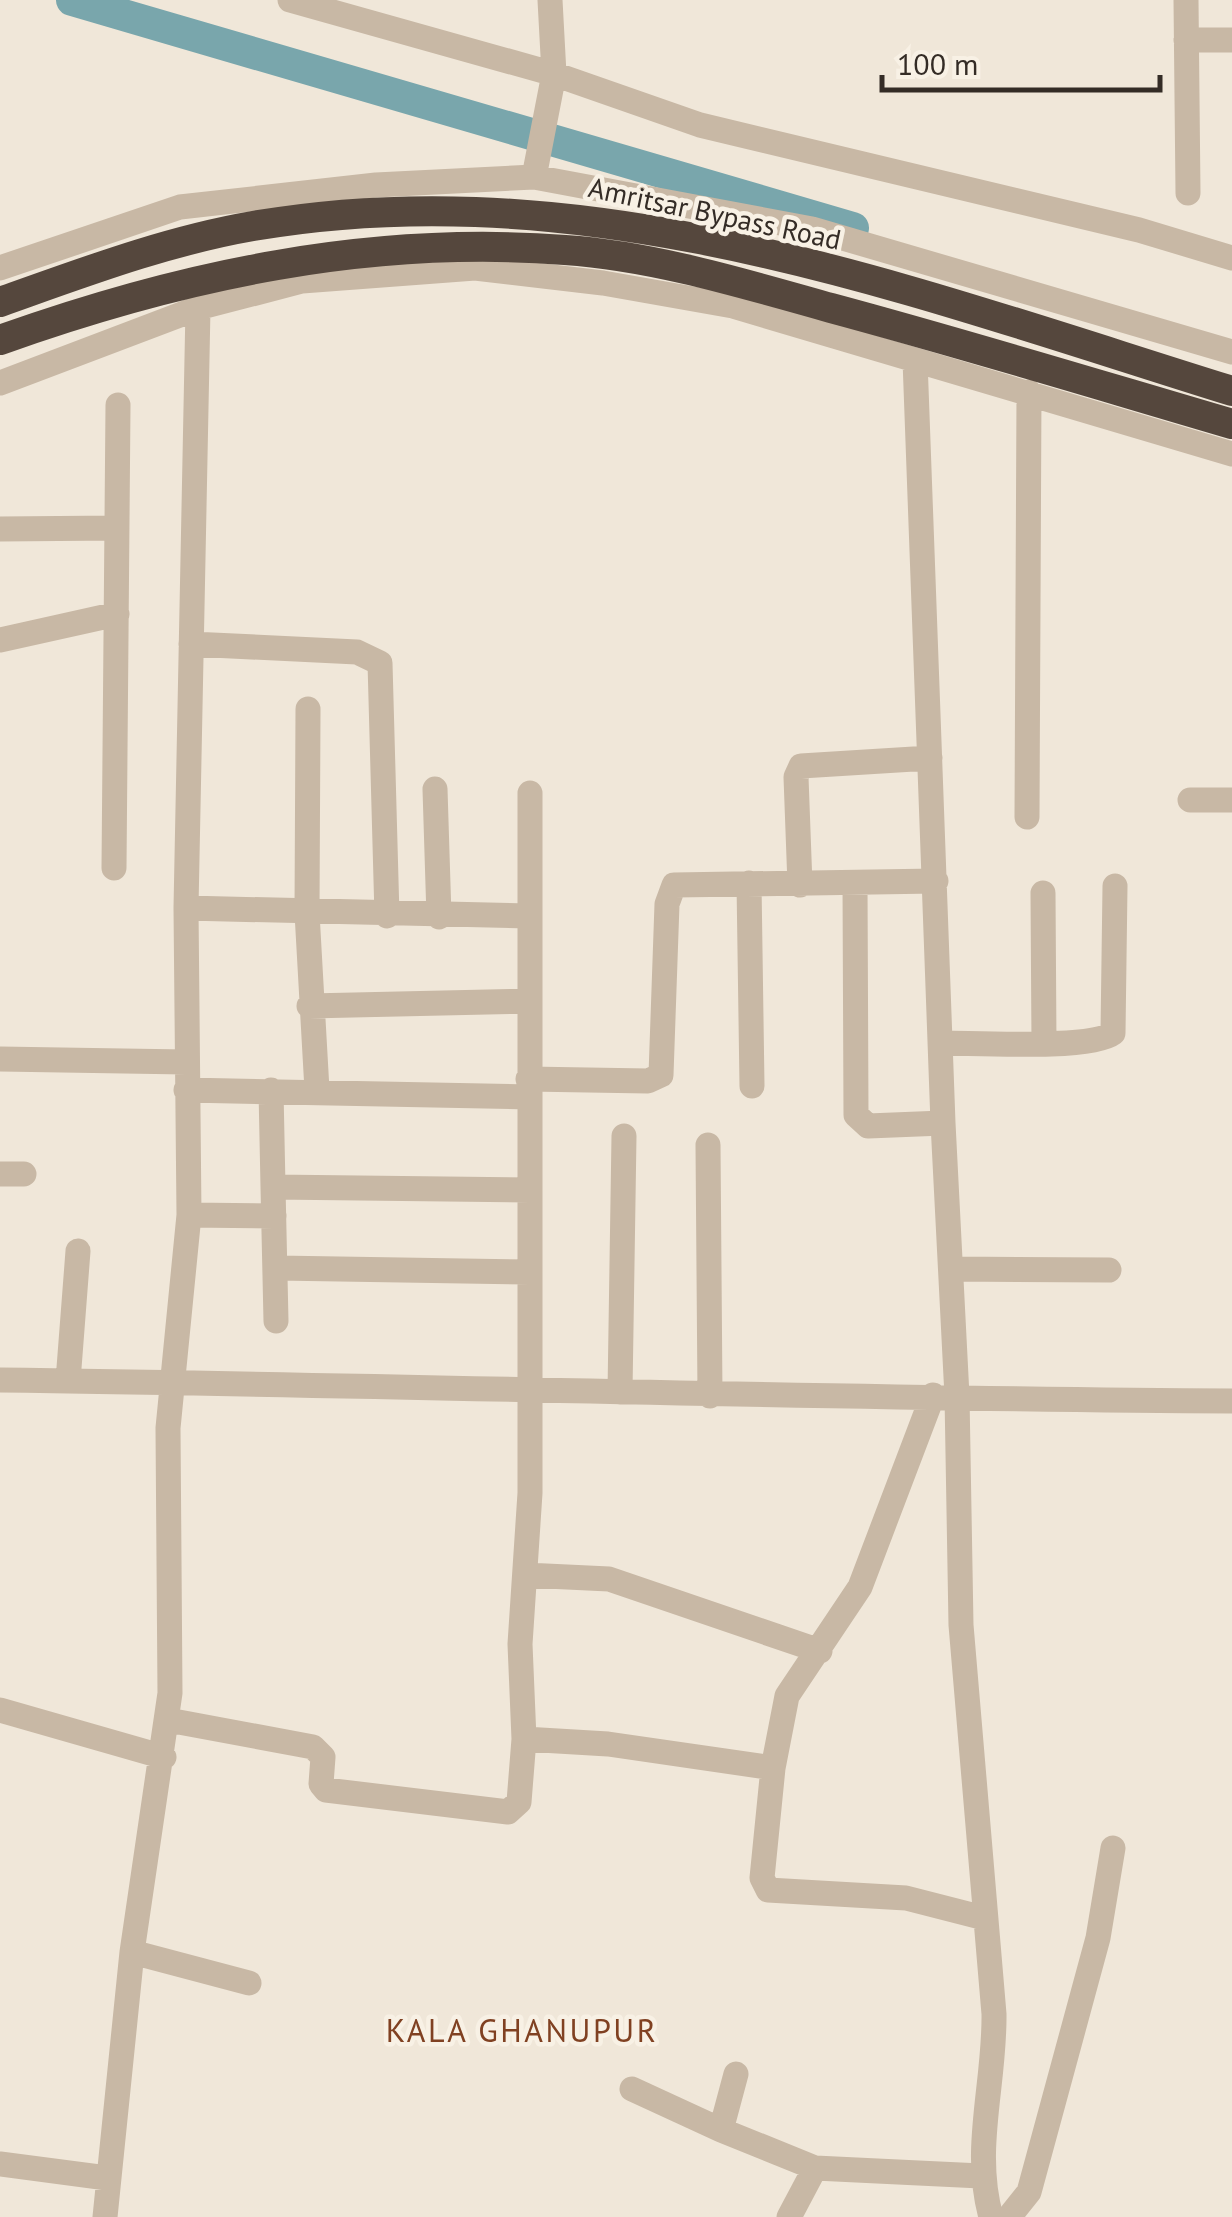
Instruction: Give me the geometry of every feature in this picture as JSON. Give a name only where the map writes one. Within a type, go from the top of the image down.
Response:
[{"type":"highway","name":"Amritsar Bypass Road","points":[[0,302],[143,254],[250,226],[440,208],[541,213],[639,225],[819,267],[1232,391]]},
{"type":"highway","points":[[0,340],[155,290],[253,267],[354,252],[461,247],[567,250],[756,287],[1232,424]]},
{"type":"street","points":[[290,0],[554,74],[700,124],[1139,230],[1232,258]]},
{"type":"street","points":[[534,171],[554,74],[550,0]]},
{"type":"street","points":[[1186,0],[1188,193]]},
{"type":"street","points":[[1186,40],[1232,40]]},
{"type":"street","points":[[0,268],[180,207],[534,171],[812,228],[1232,352]]},
{"type":"street","points":[[0,383],[198,308],[302,281],[475,268],[603,283],[733,306],[1232,454]]},
{"type":"street","points":[[105,2217],[132,1952],[168,1720],[172,1382],[188,1215],[186,908],[198,308]]},
{"type":"street","points":[[915,360],[942,1123],[952,1269],[945,1396],[994,2040],[981,2176],[991,2217]]},
{"type":"street","points":[[1027,817],[1029,392]]},
{"type":"street","points":[[114,868],[118,405]]},
{"type":"street","points":[[0,529],[117,528]]},
{"type":"street","points":[[0,640],[116,614]]},
{"type":"street","points":[[192,644],[357,652],[380,664],[387,916]]},
{"type":"street","points":[[308,709],[309,1006],[317,1090]]},
{"type":"street","points":[[800,884],[796,777],[801,766],[930,758]]},
{"type":"street","points":[[435,789],[439,917]]},
{"type":"street","points":[[168,1720],[313,1747],[323,1757],[321,1784],[326,1790],[508,1812],[519,1802],[524,1739],[520,1644],[530,1494],[530,793]]},
{"type":"street","points":[[1190,800],[1232,800]]},
{"type":"street","points":[[186,1090],[528,1088],[648,1082],[661,1075],[670,890],[682,883],[936,881]]},
{"type":"street","points":[[749,883],[752,1086]]},
{"type":"street","points":[[854,883],[856,1116],[868,1126],[942,1123]]},
{"type":"street","points":[[942,1043],[1044,1044],[1103,1040],[1113,1033],[1115,886]]},
{"type":"street","points":[[1043,893],[1044,1044]]},
{"type":"street","points":[[186,908],[387,916],[528,916]]},
{"type":"street","points":[[309,1006],[528,1001]]},
{"type":"street","points":[[0,1059],[186,1062]]},
{"type":"street","points":[[271,1090],[276,1320]]},
{"type":"street","points":[[620,1392],[624,1136]]},
{"type":"street","points":[[708,1145],[710,1396]]},
{"type":"street","points":[[273,1187],[530,1190]]},
{"type":"street","points":[[188,1215],[274,1216]]},
{"type":"street","points":[[68,1381],[78,1250]]},
{"type":"street","points":[[277,1268],[530,1272]]},
{"type":"street","points":[[952,1269],[1109,1270]]},
{"type":"street","points":[[0,1380],[710,1396],[1232,1401]]},
{"type":"street","points":[[945,1396],[860,1587],[787,1696],[773,1768],[762,1878],[768,1890],[906,1898],[984,1918]]},
{"type":"street","points":[[525,1574],[610,1580],[820,1651]]},
{"type":"street","points":[[0,1710],[164,1757]]},
{"type":"street","points":[[524,1739],[608,1744],[773,1768]]},
{"type":"street","points":[[1008,2217],[1029,2192],[1098,1938],[1113,1848]]},
{"type":"street","points":[[132,1952],[249,1983]]},
{"type":"street","points":[[721,2130],[736,2074]]},
{"type":"street","points":[[632,2088],[721,2130],[816,2168],[981,2176]]},
{"type":"street","points":[[0,2164],[106,2178]]},
{"type":"street","points":[[790,2217],[816,2168]]},
{"type":"waterway","points":[[72,0],[853,228]]},
{"type":"district","name":"KALA GHANUPUR","points":[[522,2030]]}]
